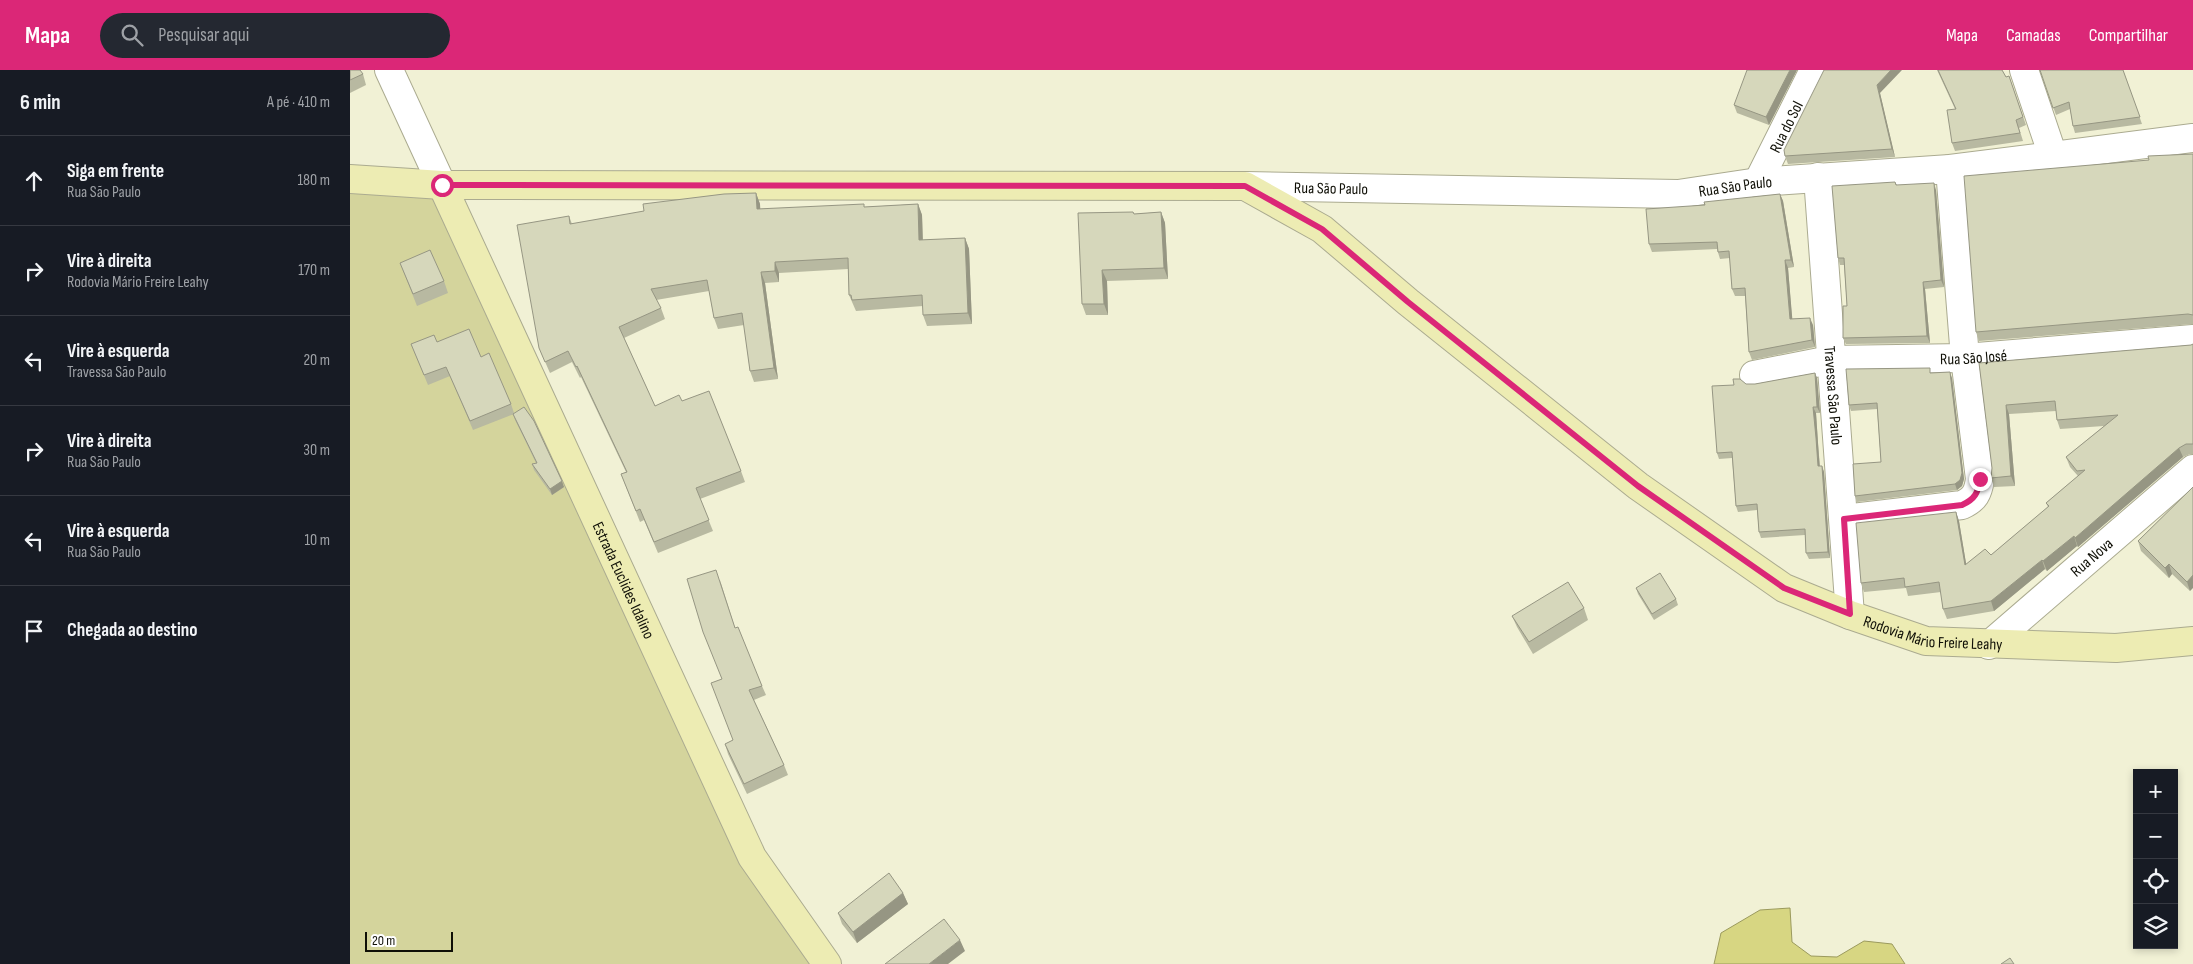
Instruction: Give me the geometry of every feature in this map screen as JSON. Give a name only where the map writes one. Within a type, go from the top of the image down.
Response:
[{"type":"main road","name":"Rua São Paulo","points":[[350,179],[442,185],[1245,186]]},
{"type":"main road","name":"Estrada Euclides Idalino","points":[[442,185],[752,857],[825,963]]},
{"type":"main road","name":"Rodovia Mário Freire Leahy","points":[[1245,186],[1322,229],[1408,302],[1638,486],[1784,588],[1926,641],[2116,648],[2193,641]]},
{"type":"street","points":[[389,70],[442,185]]},
{"type":"street","name":"Rua do Sol","points":[[1758,182],[1814,70]]},
{"type":"street","points":[[2024,70],[2053,156]]},
{"type":"street","name":"Rua São Paulo","points":[[1245,186],[1678,194],[1758,182],[1950,169],[2193,138]]},
{"type":"street","points":[[1844,519],[1962,505],[1972,501],[1978,492],[1980,479],[1965,358],[1950,169]]},
{"type":"street","name":"Travessa São Paulo","points":[[1818,177],[1850,614]]},
{"type":"street","name":"Rua São José","points":[[1754,375],[1830,360],[1965,358],[2193,338]]},
{"type":"street","name":"Rua Nova","points":[[1989,644],[2193,469]]},
{"type":"green space","points":[[350,179],[442,185],[709,765],[824,964],[350,964]]},
{"type":"shaded area","points":[[1790,908],[1792,942],[1811,956],[1837,957],[1864,941],[1892,944],[1905,964],[1714,964],[1721,933],[1760,910]]},
{"type":"building","points":[[350,70],[360,70],[363,74],[350,80]]},
{"type":"building","points":[[1747,70],[1790,70],[1766,117],[1734,105]]},
{"type":"building","points":[[1824,70],[1891,70],[1877,85],[1892,149],[1785,156],[1784,150]]},
{"type":"building","points":[[1938,70],[2002,70],[2006,77],[2009,76],[2023,117],[2016,120],[2020,133],[1952,143],[1947,110],[1956,109]]},
{"type":"building","points":[[2040,70],[2123,70],[2140,117],[2073,126],[2069,102],[2053,108]]},
{"type":"building","points":[[2193,154],[2193,315],[1976,332],[1964,176],[2149,160],[2148,156]]},
{"type":"building","points":[[1895,182],[1896,185],[1934,183],[1941,280],[1923,282],[1927,336],[1843,338],[1843,306],[1847,306],[1844,258],[1838,258],[1832,186]]},
{"type":"building","points":[[756,193],[757,209],[864,204],[864,207],[918,204],[919,240],[965,238],[968,313],[923,315],[922,295],[852,300],[851,295],[849,295],[848,258],[775,262],[775,271],[761,272],[774,368],[750,371],[742,313],[714,318],[707,280],[651,289],[661,308],[619,327],[655,406],[679,395],[682,401],[709,391],[741,471],[696,488],[709,520],[654,542],[640,509],[636,511],[621,474],[627,472],[577,366],[568,351],[545,362],[539,348],[517,225],[569,216],[570,224],[644,211],[643,204],[724,194]]},
{"type":"building","points":[[1780,194],[1791,260],[1785,260],[1790,319],[1810,318],[1812,340],[1749,352],[1745,288],[1732,289],[1729,251],[1718,252],[1717,242],[1649,244],[1646,209],[1705,205],[1704,202]]},
{"type":"building","points":[[1133,212],[1134,214],[1161,212],[1164,268],[1102,270],[1104,304],[1082,304],[1078,213]]},
{"type":"building","points":[[430,250],[444,281],[413,294],[400,263]]},
{"type":"building","points":[[469,329],[481,357],[489,353],[511,404],[470,421],[446,367],[424,375],[411,344],[434,335],[437,342]]},
{"type":"building","points":[[2193,344],[2193,444],[2186,444],[2179,448],[2075,538],[2074,536],[1991,601],[1943,609],[1939,582],[1905,587],[1904,578],[1861,583],[1856,523],[1956,512],[1965,565],[1985,549],[1991,555],[2049,506],[2046,503],[2085,470],[2077,471],[2066,457],[2118,415],[2057,420],[2055,401],[2006,405],[2011,476],[1991,478],[1992,468],[1979,363]]},
{"type":"building","points":[[1930,368],[1930,373],[1950,372],[1962,473],[1960,480],[1955,484],[1855,496],[1853,464],[1881,462],[1877,403],[1849,405],[1846,369]]},
{"type":"building","points":[[1815,373],[1817,407],[1813,407],[1818,466],[1822,466],[1828,552],[1806,553],[1805,529],[1759,532],[1757,504],[1736,506],[1732,452],[1717,453],[1712,386],[1734,385],[1733,379],[1740,379],[1746,384],[1755,384]]},
{"type":"building","points":[[524,407],[534,421],[562,481],[550,489],[532,464],[537,463],[513,414]]},
{"type":"building","points":[[2193,487],[2193,575],[2187,582],[2169,564],[2165,568],[2138,541]]},
{"type":"building","points":[[716,570],[735,628],[738,627],[762,686],[749,690],[784,765],[744,784],[725,744],[733,740],[711,683],[722,679],[703,632],[687,579]]},
{"type":"building","points":[[1660,573],[1676,599],[1652,614],[1636,588]]},
{"type":"building","points":[[1568,582],[1584,608],[1529,642],[1512,616]]},
{"type":"building","points":[[889,873],[903,893],[853,932],[838,913]]},
{"type":"building","points":[[944,919],[960,940],[929,964],[885,964]]},
{"type":"building","points":[[2010,958],[2014,964],[2001,964]]},
{"type":"route","points":[[442,185],[1245,186],[1322,229],[1408,302],[1638,486],[1784,588],[1850,614],[1844,519],[1962,505],[1972,501],[1978,492],[1980,479]]}]
